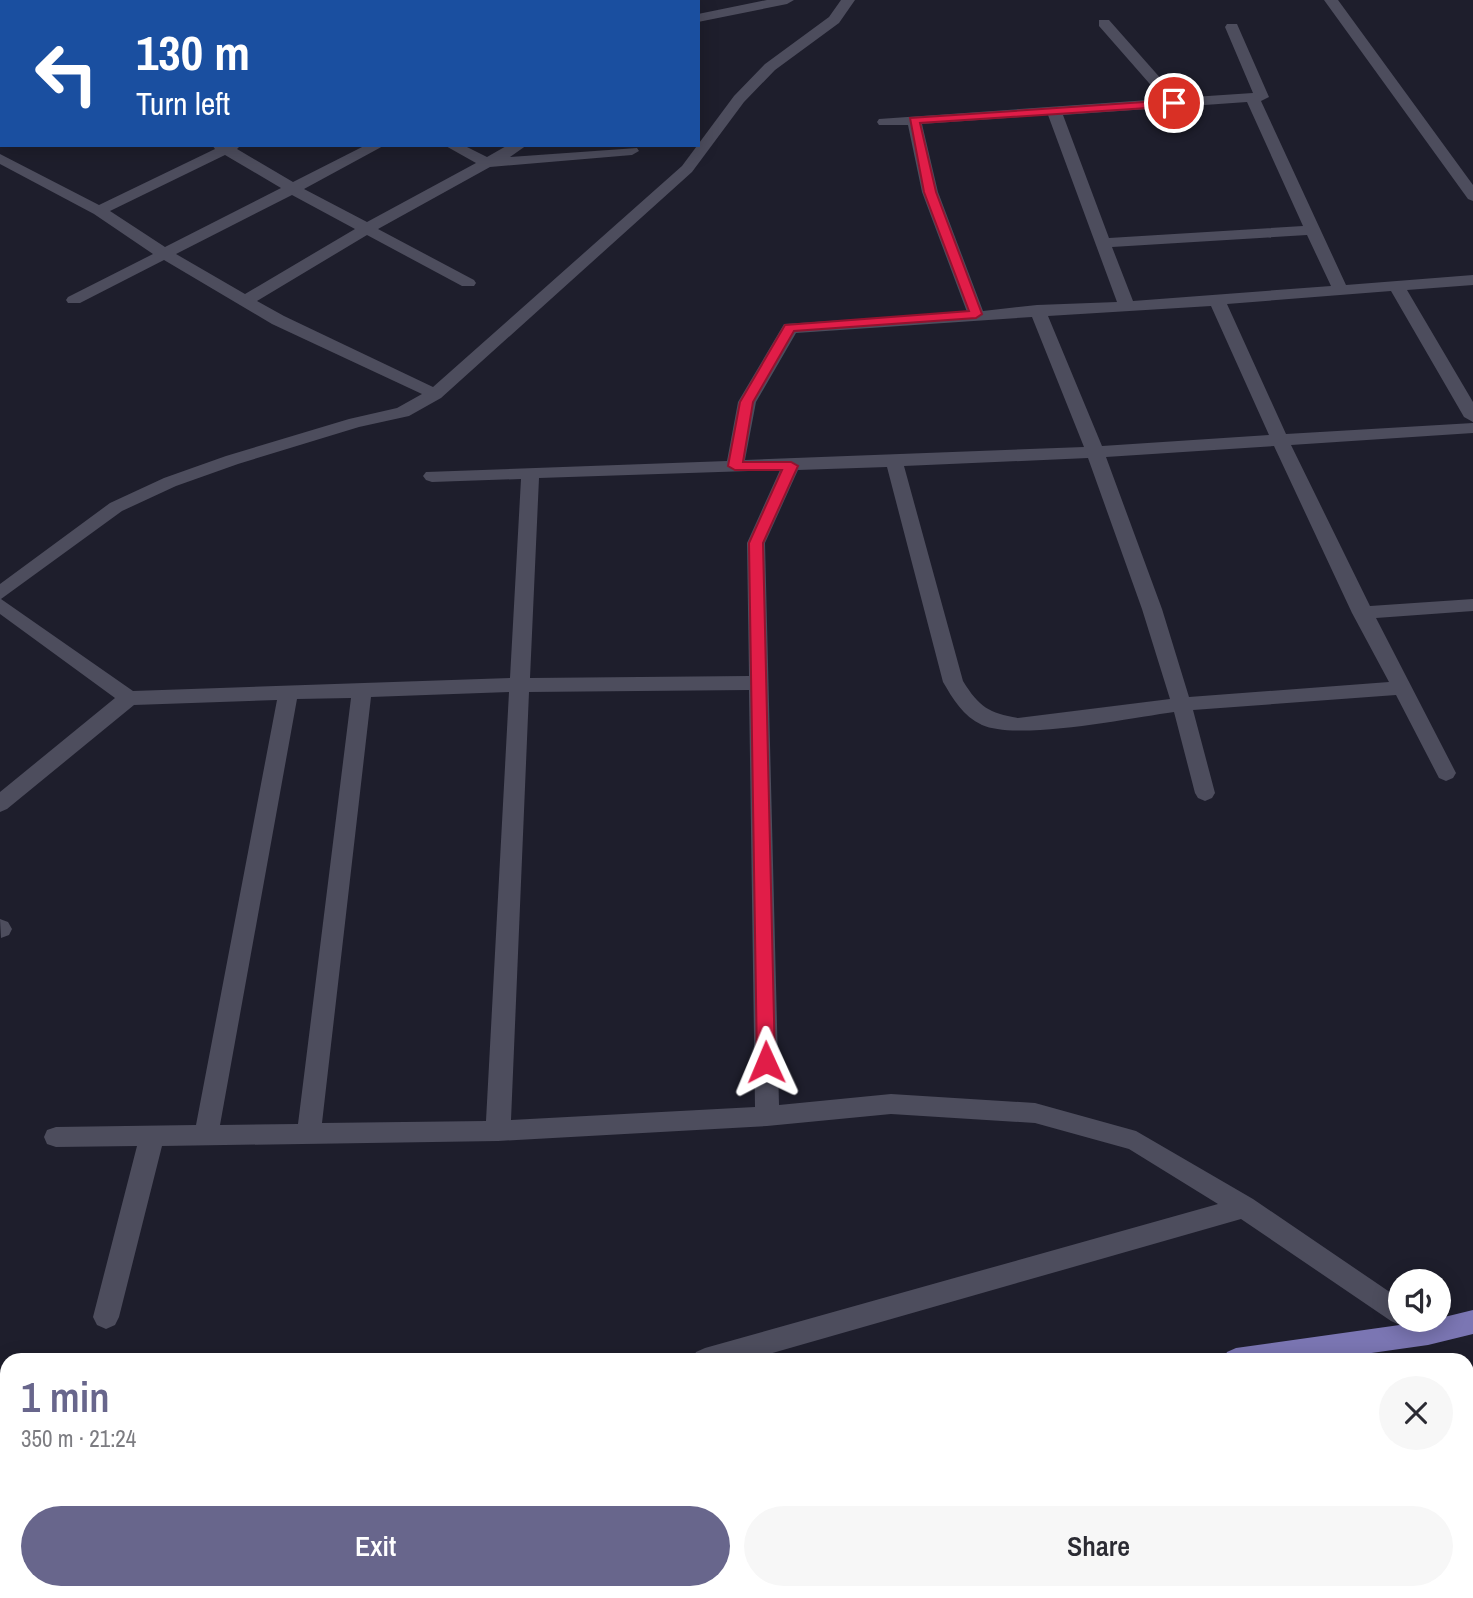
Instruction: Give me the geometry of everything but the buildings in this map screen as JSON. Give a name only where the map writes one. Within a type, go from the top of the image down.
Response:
[{"type":"main road","points":[[1451,1324],[1473,1322]]},
{"type":"main road","points":[[1274,1353],[1388,1332]]},
{"type":"street","points":[[700,18],[787,0]]},
{"type":"street","points":[[0,593],[116,507],[170,482],[269,449],[403,412],[435,394],[687,169],[739,99],[770,67],[834,20],[848,0]]},
{"type":"street","points":[[1331,0],[1473,196]]},
{"type":"street","points":[[1104,23],[1174,103]]},
{"type":"street","points":[[884,122],[1262,97],[1232,27]]},
{"type":"street","points":[[1252,98],[1340,290]]},
{"type":"street","points":[[1054,111],[1126,305]]},
{"type":"street","points":[[914,120],[930,192],[976,314]]},
{"type":"street","points":[[99,211],[226,147],[293,189],[468,284]]},
{"type":"street","points":[[74,300],[374,147]]},
{"type":"street","points":[[454,147],[488,163],[632,151]]},
{"type":"street","points":[[246,301],[366,229],[516,147]]},
{"type":"street","points":[[0,158],[99,211],[164,254],[278,320],[435,394]]},
{"type":"street","points":[[1103,243],[1312,230]]},
{"type":"street","points":[[735,466],[747,402],[790,328],[1473,280]]},
{"type":"street","points":[[1396,286],[1473,417]]},
{"type":"street","points":[[1217,300],[1279,440],[1362,613],[1446,773]]},
{"type":"street","points":[[1037,310],[1097,451],[1184,704],[1205,793]]},
{"type":"street","points":[[432,476],[791,466],[1473,428]]},
{"type":"street","points":[[894,461],[953,682],[965,701],[990,720],[1018,725],[1184,704],[1401,688]]},
{"type":"street","points":[[766,1116],[756,543],[791,466]]},
{"type":"street","points":[[498,1131],[530,472]]},
{"type":"street","points":[[0,605],[129,698],[520,685],[760,683]]},
{"type":"street","points":[[1362,613],[1473,606]]},
{"type":"street","points":[[309,1134],[362,690]]},
{"type":"street","points":[[206,1135],[288,693]]},
{"type":"street","points":[[0,804],[129,698]]},
{"type":"street","points":[[56,1137],[498,1131],[766,1116],[891,1104],[1035,1113],[1136,1141],[1244,1207],[1388,1305]]},
{"type":"street","points":[[106,1317],[152,1136]]},
{"type":"street","points":[[730,1353],[1244,1207]]},
{"type":"route","points":[[766,1062],[756,543],[791,466],[735,466],[747,402],[790,328],[976,314],[930,192],[914,120],[1174,103]]}]
